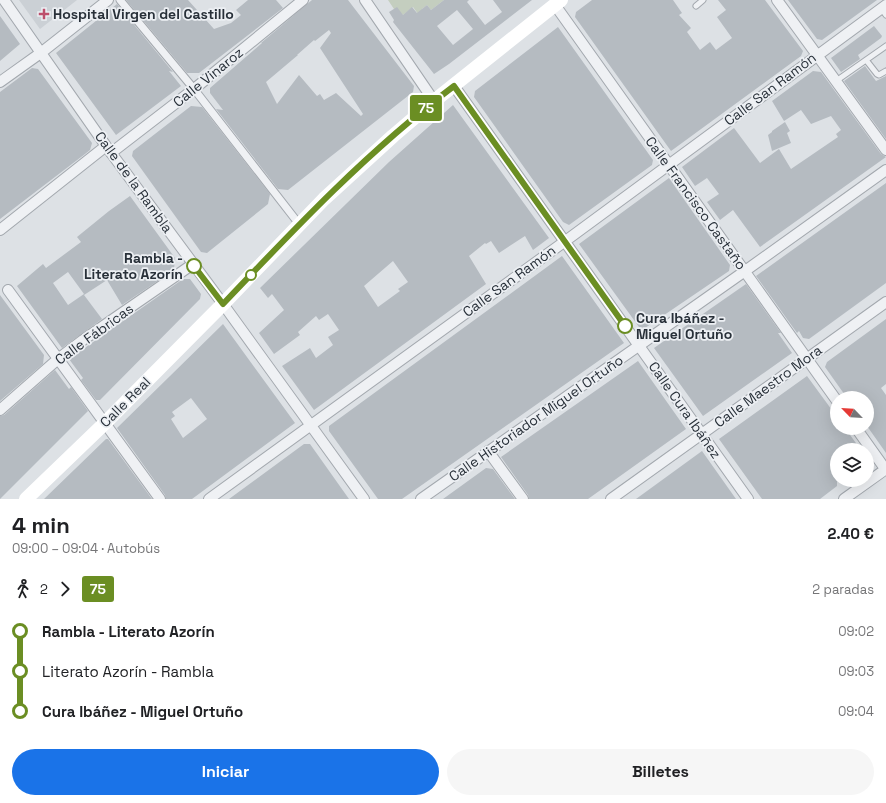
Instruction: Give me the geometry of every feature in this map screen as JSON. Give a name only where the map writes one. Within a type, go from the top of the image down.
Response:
[{"type":"main road","name":"Calle Real","points":[[26,499],[105,423],[223,304],[299,224],[353,172],[434,101],[558,2]]},
{"type":"street","name":"Calle de la Rambla","points":[[4,0],[109,149],[364,499]]},
{"type":"street","points":[[0,82],[42,52],[108,0]]},
{"type":"street","points":[[120,0],[194,88],[299,224]]},
{"type":"street","name":"Calle Vinaroz","points":[[0,230],[194,88],[303,0]]},
{"type":"street","points":[[365,0],[434,101]]},
{"type":"street","points":[[777,0],[886,150]]},
{"type":"street","name":"Calle Francisco Castaño","points":[[558,2],[669,165],[830,391]]},
{"type":"street","name":"Calle San Ramón","points":[[209,499],[564,242],[817,55],[884,9]]},
{"type":"street","name":"Calle Cura Ibáñez","points":[[454,86],[748,499]]},
{"type":"street","name":"Calle Historiador Miguel Ortuño","points":[[421,499],[886,170]]},
{"type":"street","name":"Calle Fábricas","points":[[0,410],[58,359],[83,340],[193,264]]},
{"type":"street","points":[[8,290],[160,499]]},
{"type":"street","name":"Calle Maestro Mora","points":[[611,499],[886,302]]},
{"type":"street","points":[[844,499],[886,470],[861,435]]},
{"type":"street","points":[[488,452],[523,499]]},
{"type":"lane","points":[[696,6],[704,0]]},
{"type":"lane","points":[[836,81],[886,46]]},
{"type":"lane","points":[[866,60],[877,74],[879,75],[886,71]]},
{"type":"shaded area","name":"Hospital Virgen del Castillo","points":[[19,0],[77,0],[40,29]]},
{"type":"green space","points":[[388,0],[444,0],[431,10],[427,5],[422,9],[421,18],[413,7],[403,15],[394,9]]},
{"type":"building","points":[[126,0],[188,0],[214,29],[231,23],[241,15],[236,10],[248,0],[276,0],[283,8],[199,73],[187,73]]},
{"type":"building","points":[[312,0],[348,0],[414,86],[413,92],[288,190],[278,189],[216,109],[223,110],[210,93],[210,88]],"holes":[[[329,30],[331,33],[320,48],[363,114],[361,116],[336,93],[324,100],[320,94],[317,96],[299,75],[277,104],[266,82],[314,40],[315,41]]]},
{"type":"building","points":[[444,0],[469,0],[467,2],[485,25],[502,12],[493,0],[532,0],[434,74],[393,22],[394,20],[389,12],[397,7],[403,15],[412,7],[417,13],[427,5],[431,10]],"holes":[[[457,10],[473,29],[453,45],[437,26]]]},
{"type":"building","points":[[592,0],[673,0],[682,13],[679,15],[691,28],[687,32],[700,50],[710,42],[716,50],[732,38],[717,17],[726,10],[718,0],[765,0],[803,51],[801,56],[671,151],[575,17],[576,12]]},
{"type":"building","points":[[788,0],[877,0],[822,40],[817,39]]},
{"type":"building","points":[[117,4],[173,72],[169,71],[181,86],[116,135],[56,53]]},
{"type":"building","points":[[0,16],[20,44],[0,61]]},
{"type":"building","points":[[874,26],[882,36],[881,38],[858,55],[860,59],[841,72],[831,58]]},
{"type":"building","points":[[558,27],[653,160],[652,165],[569,225],[563,222],[474,97],[475,91]]},
{"type":"building","points":[[865,66],[876,81],[886,76],[886,139],[844,81]]},
{"type":"building","points":[[32,68],[38,69],[92,143],[90,150],[0,219],[0,92]]},
{"type":"building","points":[[813,71],[821,72],[881,154],[886,157],[760,247],[733,210],[720,220],[707,202],[719,194],[707,178],[695,186],[682,167],[734,128],[760,163],[779,149],[791,169],[838,137],[836,134],[841,130],[831,116],[811,124],[801,110],[784,121],[772,101]]},
{"type":"building","points":[[453,105],[549,238],[533,250],[525,236],[499,253],[491,241],[486,244],[485,243],[469,256],[486,284],[314,410],[282,366],[310,348],[316,358],[333,345],[328,337],[339,330],[328,314],[319,320],[316,316],[298,332],[300,335],[274,354],[259,333],[284,310],[272,294],[268,298],[260,288],[389,162]],"holes":[[[393,261],[408,282],[398,289],[400,291],[378,307],[364,286]]]},
{"type":"building","points":[[191,106],[202,107],[270,194],[268,204],[207,253],[201,252],[132,156],[133,151]]},
{"type":"building","points":[[785,122],[790,131],[787,133],[791,143],[772,151],[768,135]]},
{"type":"building","points":[[669,178],[730,265],[729,271],[645,328],[639,327],[579,244]]},
{"type":"building","points":[[886,183],[886,283],[809,339],[803,338],[799,331],[797,333],[756,276]]},
{"type":"building","points":[[130,196],[175,258],[174,270],[122,305],[107,280],[84,295],[102,319],[62,348],[17,286],[43,264],[46,268],[81,242],[77,237]],"holes":[[[68,272],[84,294],[68,305],[53,283]]]},
{"type":"building","points":[[562,256],[624,343],[402,499],[378,499],[329,431],[329,426]]},
{"type":"building","points":[[183,279],[190,279],[201,294],[200,299],[100,400],[96,400],[81,380],[83,378],[69,359]]},
{"type":"building","points":[[746,284],[781,333],[778,333],[792,353],[703,416],[654,348]]},
{"type":"building","points":[[0,295],[44,355],[43,364],[0,401]]},
{"type":"building","points":[[886,319],[886,384],[881,388],[886,395],[886,453],[873,435],[874,391],[842,391],[825,367],[827,362]]},
{"type":"building","points":[[223,324],[295,423],[192,499],[166,499],[165,495],[117,428]],"holes":[[[191,398],[207,419],[183,438],[171,419],[175,416],[172,412]]]},
{"type":"building","points":[[638,361],[686,429],[588,499],[529,499],[528,495],[501,457]]},
{"type":"building","points":[[55,370],[69,389],[71,387],[88,411],[0,499],[0,416],[4,415]]},
{"type":"building","points":[[807,376],[830,407],[830,435],[850,435],[856,443],[830,443],[830,487],[836,487],[820,499],[762,499],[719,439]]},
{"type":"building","points":[[106,439],[108,439],[152,499],[44,499]]},
{"type":"building","points":[[304,444],[310,444],[349,499],[229,499]]},
{"type":"building","points":[[702,451],[736,499],[636,499]]},
{"type":"building","points":[[486,468],[493,469],[515,499],[443,499]]},
{"type":"bus line","name":"75","points":[[194,266],[223,304],[324,199],[393,136],[454,86],[625,326]]},
{"type":"place","name":"Hospital Virgen del Castillo","points":[[44,14]]},
{"type":"place","name":"Rambla - Literato Azorín","points":[[194,266]]},
{"type":"place","name":"Cura Ibáñez - Miguel Ortuño","points":[[625,326]]}]
